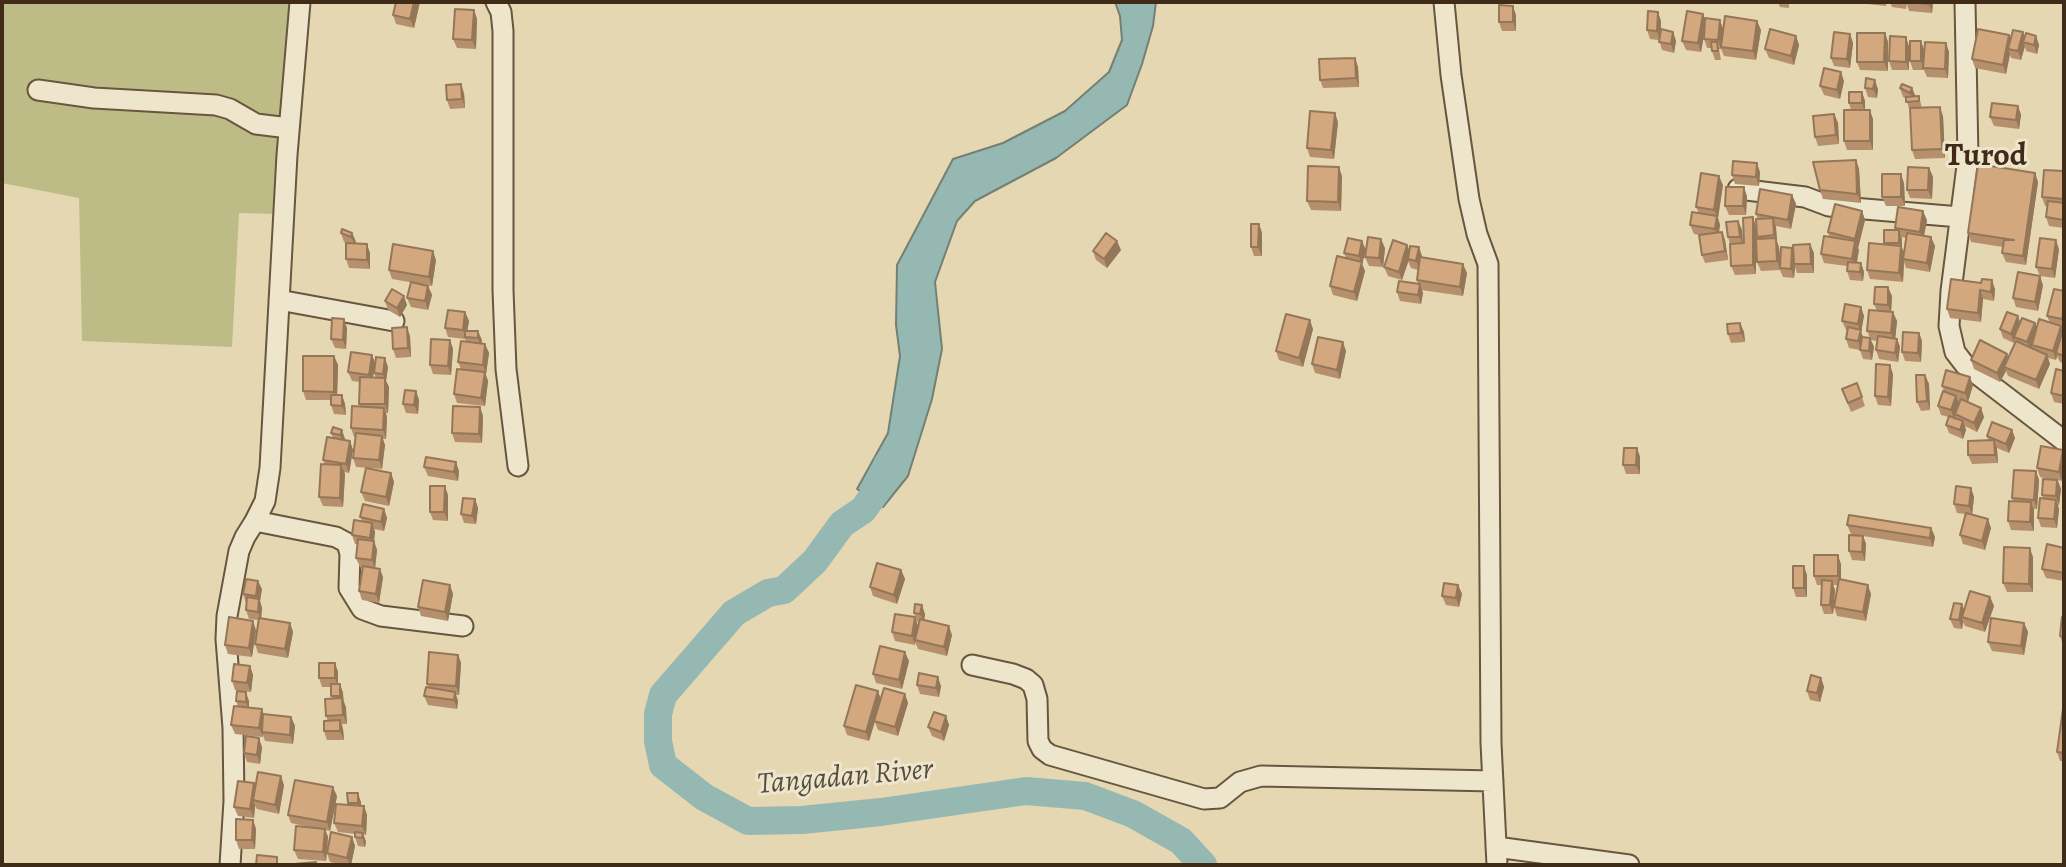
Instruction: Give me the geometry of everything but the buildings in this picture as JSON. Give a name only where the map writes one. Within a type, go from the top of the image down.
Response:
[{"type":"street","points":[[230,865],[234,801],[227,616],[239,551],[255,521],[268,487],[289,128],[300,2]]},
{"type":"street","points":[[496,2],[501,12],[503,31],[503,277],[506,369],[518,466]]},
{"type":"street","points":[[1444,2],[1451,75],[1469,199],[1476,234],[1488,264],[1491,743],[1497,856],[1629,865]]},
{"type":"street","points":[[1965,2],[1968,158],[1949,326],[1955,352],[1965,365],[2064,441]]},
{"type":"street","points":[[38,90],[94,98],[216,105],[230,109],[256,124],[289,128]]},
{"type":"street","points":[[1738,189],[1805,197],[1829,206],[1960,217]]},
{"type":"street","points":[[279,300],[394,321]]},
{"type":"street","points":[[255,521],[336,537],[347,542],[350,554],[349,588],[362,609],[382,616],[463,626]]},
{"type":"street","points":[[972,665],[1013,674],[1033,685],[1037,699],[1038,741],[1050,755],[1204,799],[1220,798],[1240,782],[1261,776],[1493,781]]},
{"type":"shaded area","points":[[2,2],[292,2],[278,214],[239,213],[232,347],[82,341],[79,198],[2,183]]},
{"type":"water","points":[[1115,2],[1156,2],[1153,26],[1127,105],[1056,158],[975,201],[957,221],[935,282],[942,349],[932,399],[908,476],[883,507],[857,489],[888,433],[900,356],[896,325],[897,265],[953,159],[1003,143],[1065,111],[1109,72],[1122,40],[1120,16]]},
{"type":"waterway","name":"Tangadan River","points":[[887,465],[883,482],[863,510],[842,524],[815,561],[784,590],[768,593],[734,613],[663,695],[658,714],[658,741],[663,765],[704,797],[748,821],[802,820],[881,812],[1026,791],[1085,796],[1133,814],[1181,841],[1203,865]]},
{"type":"district","name":"Turod","points":[[1986,157]]}]
